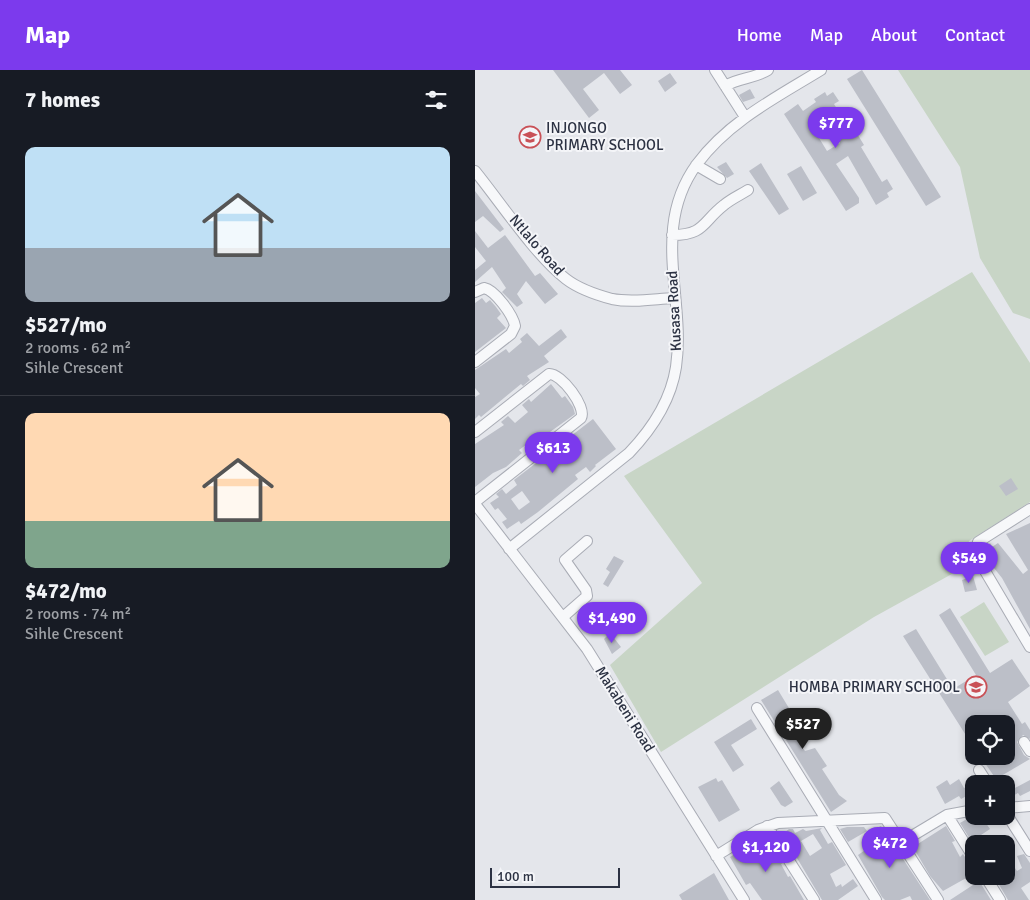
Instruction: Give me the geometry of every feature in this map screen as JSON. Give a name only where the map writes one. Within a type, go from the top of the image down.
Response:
[{"type":"street","points":[[715,70],[745,117]]},
{"type":"street","points":[[725,86],[738,78],[759,76],[769,70]]},
{"type":"street","name":"Kusasa Road","points":[[509,550],[629,453],[654,422],[670,389],[675,369],[677,334],[673,298],[672,235],[677,208],[684,188],[696,165],[719,138],[745,117],[821,70]]},
{"type":"street","points":[[696,165],[721,179]]},
{"type":"street","name":"Ntlalo Road","points":[[475,170],[542,256],[568,280],[583,289],[613,299],[673,298]]},
{"type":"street","points":[[672,235],[689,235],[699,230],[724,205],[748,190]]},
{"type":"street","points":[[475,292],[484,288],[491,291],[512,318],[515,326],[511,334],[475,362]]},
{"type":"street","points":[[475,432],[549,374],[560,378],[580,404],[583,411],[581,418],[475,503]]},
{"type":"street","name":"Makabeni Road","points":[[475,503],[509,550],[563,618],[610,684],[744,900]]},
{"type":"street","points":[[1030,509],[978,542],[975,554],[1030,647]]},
{"type":"street","points":[[563,618],[587,596],[586,590],[565,560],[587,541]]},
{"type":"street","points":[[757,708],[876,900]]},
{"type":"street","points":[[1024,742],[1030,751]]},
{"type":"street","points":[[979,770],[982,775]]},
{"type":"street","points":[[1015,807],[1030,806]]},
{"type":"street","points":[[902,842],[947,815],[965,812]]},
{"type":"street","points":[[947,815],[965,844]]},
{"type":"street","points":[[716,856],[767,826],[778,823],[885,818],[938,900]]},
{"type":"street","points":[[1014,825],[1030,851]]},
{"type":"street","points":[[767,826],[814,900]]},
{"type":"street","points":[[991,885],[1000,900]]},
{"type":"green space","points":[[898,70],[1030,70],[1030,319],[1013,313],[980,258],[960,167]]},
{"type":"green space","points":[[972,272],[1030,363],[1030,502],[969,541],[966,551],[970,564],[874,617],[661,752],[610,665],[702,583],[624,476]]},
{"type":"green space","points":[[984,602],[1009,642],[985,656],[960,617]]},
{"type":"building","points":[[553,70],[620,70],[632,85],[620,94],[604,73],[583,89],[599,110],[589,118]]},
{"type":"building","points":[[862,70],[941,197],[926,206],[847,79]]},
{"type":"building","points":[[670,73],[677,83],[665,92],[658,81]]},
{"type":"building","points":[[750,89],[755,98],[743,102],[739,95]]},
{"type":"building","points":[[825,92],[827,96],[833,92],[839,101],[834,104],[853,135],[856,132],[864,145],[861,147],[882,182],[887,179],[893,189],[887,193],[889,197],[876,205],[848,156],[836,164],[859,198],[859,203],[846,211],[784,114],[798,104],[803,111],[816,102],[814,99]],"holes":[[[821,111],[840,143],[827,151],[808,120]]]},
{"type":"building","points":[[726,162],[734,174],[727,178],[717,167]]},
{"type":"building","points":[[761,163],[789,209],[779,215],[749,171]]},
{"type":"building","points":[[801,166],[817,193],[803,201],[787,174]]},
{"type":"building","points":[[475,191],[504,229],[500,232],[483,216],[475,222]]},
{"type":"building","points":[[475,231],[488,248],[505,235],[535,276],[540,273],[558,294],[545,304],[526,281],[517,294],[523,303],[517,307],[502,292],[506,288],[492,267],[475,282],[475,270],[486,261],[475,247]]},
{"type":"building","points":[[482,298],[486,303],[490,300],[496,307],[501,314],[497,318],[506,328],[475,352],[475,303]]},
{"type":"building","points":[[561,329],[567,337],[544,356],[549,362],[527,376],[530,380],[523,386],[521,384],[481,417],[479,415],[475,419],[475,397],[480,394],[475,388],[475,370],[506,349],[509,353],[522,342],[520,339],[527,333],[539,346]]},
{"type":"building","points":[[551,384],[562,398],[565,396],[573,407],[575,414],[536,442],[534,439],[519,450],[522,453],[506,467],[493,473],[475,487],[475,444],[504,425],[501,422],[508,416],[515,423],[528,412],[522,405],[529,399],[531,402]]},
{"type":"building","points":[[593,419],[616,449],[595,465],[590,472],[586,467],[575,475],[578,479],[538,512],[521,524],[519,521],[507,529],[502,522],[507,519],[498,508],[495,510],[490,503],[499,497],[496,494],[502,489],[506,494],[517,485],[514,480]],"holes":[[[522,491],[530,502],[519,510],[511,499]]]},
{"type":"building","points":[[1011,478],[1018,489],[1006,496],[999,486]]},
{"type":"building","points":[[1030,523],[1030,629],[1002,578],[986,558],[988,557],[983,550],[990,543],[992,547],[998,543],[1023,574],[1028,570],[1006,534]]},
{"type":"building","points":[[614,556],[624,561],[608,587],[603,584],[610,572],[606,569]]},
{"type":"building","points":[[973,576],[977,590],[965,592],[962,580]]},
{"type":"building","points":[[950,608],[990,673],[1012,659],[1030,686],[1008,702],[1022,724],[1025,722],[1030,730],[1030,739],[1023,735],[1017,742],[1024,755],[1030,759],[1003,775],[993,775],[986,765],[1015,765],[1015,715],[965,715],[965,734],[903,636],[916,629],[953,689],[976,675],[939,615]]},
{"type":"building","points":[[610,633],[621,647],[612,654],[604,639]]},
{"type":"building","points":[[778,690],[798,723],[796,725],[801,732],[794,736],[805,751],[815,748],[827,766],[822,769],[839,795],[847,801],[831,812],[761,700]]},
{"type":"building","points":[[751,719],[757,729],[731,745],[744,765],[733,772],[714,742]]},
{"type":"building","points":[[716,778],[718,782],[722,780],[740,810],[719,822],[698,787]]},
{"type":"building","points":[[959,779],[965,788],[965,797],[961,799],[959,796],[945,804],[936,787],[947,780],[950,785]]},
{"type":"building","points":[[1030,780],[1030,791],[1020,796],[1018,793],[1015,795],[1015,788]]},
{"type":"building","points":[[779,781],[793,802],[785,807],[781,805],[770,788]]},
{"type":"building","points":[[965,820],[965,825],[987,825],[990,829],[981,835],[967,835],[960,823]]},
{"type":"building","points":[[881,826],[930,900],[912,900],[910,896],[900,900],[885,900],[882,897],[858,855],[871,846],[864,834]]},
{"type":"building","points":[[946,826],[955,841],[952,842],[960,857],[963,854],[965,857],[965,879],[943,891],[930,876],[913,847]]},
{"type":"building","points":[[864,827],[867,831],[848,842],[840,829]]},
{"type":"building","points":[[822,828],[820,830],[828,844],[832,842],[846,865],[830,874],[836,887],[841,884],[842,887],[853,879],[858,886],[838,900],[822,900],[788,843],[781,835],[789,829],[793,829],[795,833],[803,829],[806,831]],"holes":[[[813,834],[822,848],[810,856],[801,841]]]},
{"type":"building","points":[[766,837],[783,863],[781,864],[788,877],[790,876],[804,900],[762,900],[750,883],[746,885],[730,857],[752,846],[753,848]]},
{"type":"building","points":[[1024,854],[1030,863],[1030,882],[1021,888],[1029,900],[1008,900],[999,885],[1015,885],[1015,868],[1017,871],[1022,868],[1017,856]]},
{"type":"building","points":[[714,873],[729,900],[682,900],[679,895]]},
{"type":"building","points":[[973,885],[982,885],[991,900],[950,900]]},
{"type":"place","name":"INJONGO PRIMARY SCHOOL","points":[[530,137]]},
{"type":"place","name":"HOMBA PRIMARY SCHOOL","points":[[976,687]]}]
